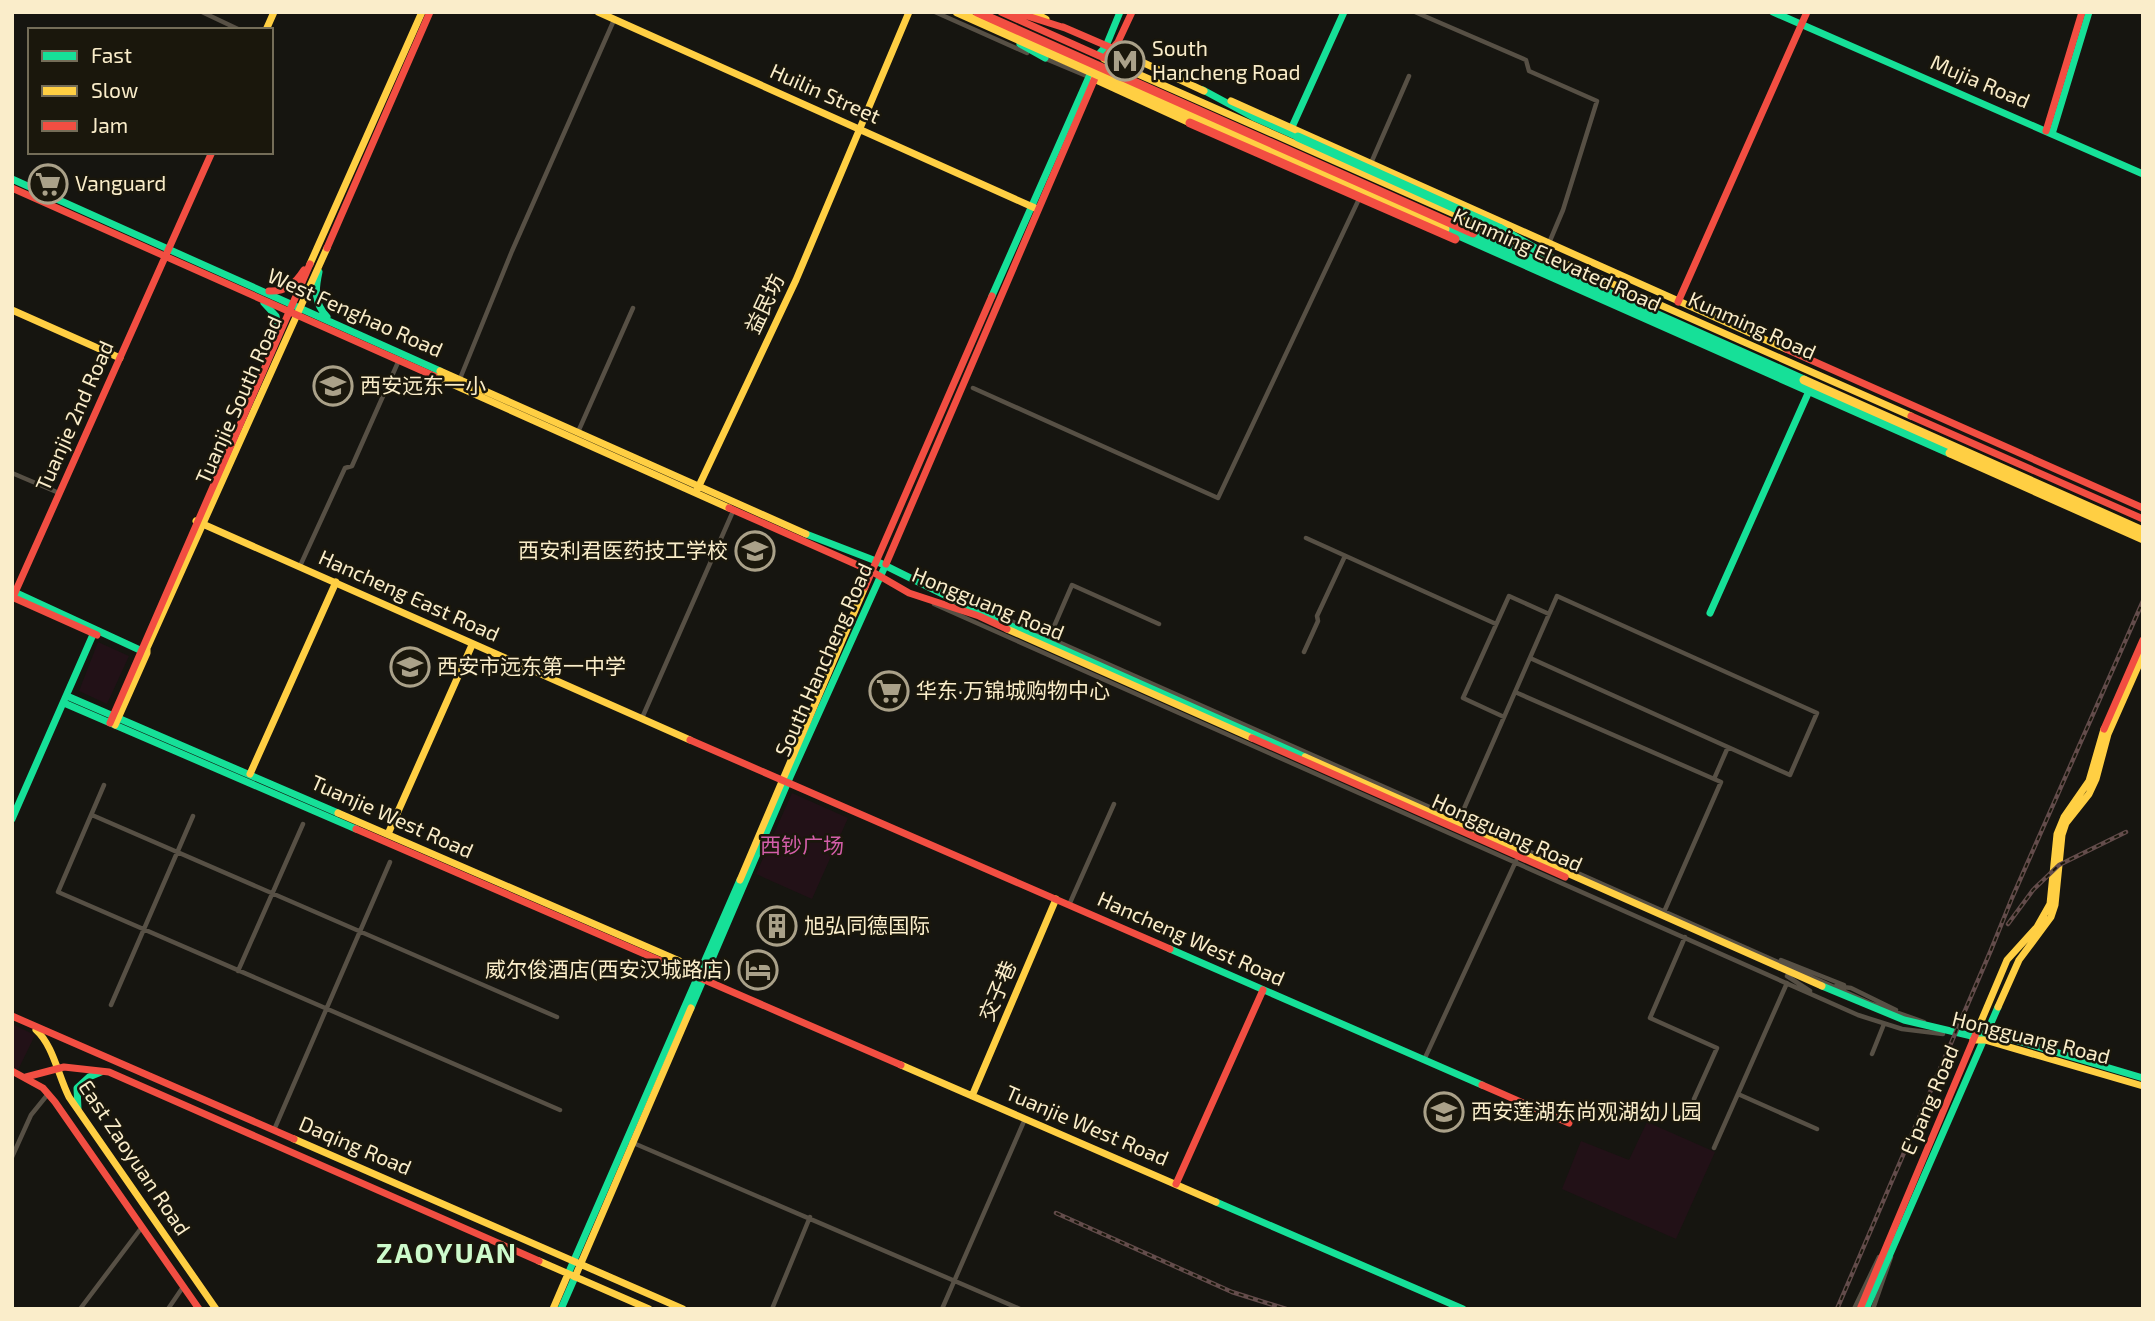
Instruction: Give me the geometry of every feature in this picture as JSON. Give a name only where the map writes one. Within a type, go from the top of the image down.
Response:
[{"type":"main road","name":"Tuanjie South Road","points":[[199,523],[295,310],[422,12]]},
{"type":"main road","name":"Tuanjie South Road","points":[[318,256],[430,12]]},
{"type":"main road","name":"Huilin Street","points":[[598,12],[1035,207]]},
{"type":"main road","name":"益民坊","points":[[698,489],[796,280],[909,12]]},
{"type":"main road","points":[[948,12],[1023,45],[1045,58]]},
{"type":"main road","name":"Kunming Elevated Road","points":[[957,12],[2143,539]]},
{"type":"main road","name":"Kunming Elevated Road","points":[[977,12],[2143,531]]},
{"type":"main road","name":"Kunming Road","points":[[1000,12],[2143,519]]},
{"type":"main road","points":[[1015,12],[1065,28]]},
{"type":"main road","name":"Kunming Road","points":[[1033,12],[2143,508]]},
{"type":"main road","points":[[1110,47],[1120,12]]},
{"type":"main road","points":[[1110,47],[1132,12]]},
{"type":"main road","points":[[1292,127],[1344,12]]},
{"type":"main road","name":"Mujia Road","points":[[1773,12],[2143,174]]},
{"type":"main road","points":[[1678,302],[1807,12]]},
{"type":"main road","points":[[2049,132],[2082,12]]},
{"type":"main road","points":[[2049,132],[2089,12]]},
{"type":"main road","name":"South Hancheng Road","points":[[786,781],[871,571],[1101,56],[1110,47]]},
{"type":"main road","points":[[1091,78],[1426,228],[1492,250]]},
{"type":"main road","points":[[1203,90],[1298,138],[1499,228],[1608,293]]},
{"type":"main road","name":"Tuanjie 2nd Road","points":[[13,594],[211,154]]},
{"type":"main road","name":"West Fenghao Road","points":[[12,179],[399,360],[578,432],[734,509],[871,571]]},
{"type":"main road","name":"West Fenghao Road","points":[[12,188],[167,253]]},
{"type":"main road","name":"South Hancheng Road","points":[[572,1276],[786,781],[886,567],[1035,207]]},
{"type":"main road","points":[[254,292],[289,289],[318,256]]},
{"type":"main road","points":[[318,256],[315,299],[324,315],[340,326]]},
{"type":"main road","points":[[254,292],[276,316],[279,326],[276,340]]},
{"type":"main road","points":[[12,310],[120,358]]},
{"type":"main road","name":"Tuanjie South Road","points":[[114,720],[276,340],[295,310]]},
{"type":"main road","name":"West Fenghao Road","points":[[295,310],[340,326],[458,383],[698,489],[876,561]]},
{"type":"main road","points":[[1710,613],[1821,365]]},
{"type":"main road","name":"Hancheng East Road","points":[[199,523],[799,787]]},
{"type":"main road","name":"Hongguang Road","points":[[876,561],[954,600],[1664,914],[1785,976]]},
{"type":"main road","name":"Hongguang Road","points":[[871,571],[914,594],[991,622],[1785,976],[1874,1010],[1943,1032],[1981,1037],[2143,1078]]},
{"type":"main road","points":[[250,774],[336,582]]},
{"type":"main road","points":[[13,594],[143,653]]},
{"type":"main road","points":[[12,820],[95,632]]},
{"type":"main road","name":"E'pang Road","points":[[1981,1037],[2007,960],[2047,913],[2057,834],[2064,817],[2089,781],[2103,731],[2143,640]]},
{"type":"main road","points":[[388,834],[472,645]]},
{"type":"main road","name":"E'pang Road","points":[[1860,1309],[2018,960],[2051,918],[2066,823],[2096,779],[2108,734],[2143,655]]},
{"type":"main road","name":"Tuanjie West Road","points":[[65,699],[687,974],[700,977],[1463,1309]]},
{"type":"main road","name":"Tuanjie West Road","points":[[114,720],[250,774],[691,966],[700,977]]},
{"type":"main road","name":"Hancheng West Road","points":[[799,787],[1569,1123]]},
{"type":"main road","name":"交子巷","points":[[972,1096],[1056,900]]},
{"type":"main road","points":[[1175,1184],[1263,990]]},
{"type":"main road","name":"Daqing Road","points":[[12,1016],[684,1309]]},
{"type":"main road","name":"East Zaoyuan Road","points":[[30,1024],[47,1040],[69,1097],[216,1309]]},
{"type":"main road","name":"Hongguang Road","points":[[1981,1037],[2142,1085]]},
{"type":"main road","name":"Daqing Road","points":[[26,1077],[76,1067],[104,1071],[649,1309]]},
{"type":"main road","points":[[130,1081],[135,1069]]},
{"type":"main road","points":[[78,1110],[77,1088],[89,1077],[104,1071]]},
{"type":"main road","points":[[12,1072],[26,1077]]},
{"type":"main road","name":"East Zaoyuan Road","points":[[26,1077],[48,1093],[199,1309]]},
{"type":"main road","points":[[553,1309],[572,1276]]},
{"type":"main road","points":[[561,1309],[572,1276]]},
{"type":"main road","name":"E'pang Road","points":[[1866,1309],[1874,1283]]},
{"type":"street","points":[[202,12],[236,28]]},
{"type":"street","points":[[935,12],[1091,78]]},
{"type":"street","points":[[1415,12],[1526,60],[1529,71],[1598,101],[1563,210],[1549,243]]},
{"type":"street","points":[[458,383],[512,251],[614,20]]},
{"type":"street","points":[[1371,163],[1409,76]]},
{"type":"street","points":[[973,388],[1219,498],[1360,197],[1365,174]]},
{"type":"street","points":[[578,432],[633,308]]},
{"type":"street","points":[[300,566],[345,468],[352,466],[399,360]]},
{"type":"street","points":[[12,473],[59,494]]},
{"type":"street","points":[[642,718],[734,509]]},
{"type":"street","points":[[1306,538],[1496,624]]},
{"type":"street","points":[[1304,652],[1318,621],[1317,616],[1345,556]]},
{"type":"street","points":[[1048,640],[1072,585],[1159,624]]},
{"type":"street","points":[[914,594],[1685,937],[1785,976],[1821,998],[1884,1024],[1902,1029],[1943,1032]]},
{"type":"street","points":[[1504,717],[1463,698],[1508,596],[1549,614]]},
{"type":"street","points":[[1458,822],[1530,657],[1557,596],[1816,713],[1790,775],[1530,657]]},
{"type":"street","points":[[1515,692],[1721,782],[1664,914],[1913,1018]]},
{"type":"street","points":[[1714,779],[1728,747]]},
{"type":"street","points":[[104,785],[58,892],[560,1110]]},
{"type":"street","points":[[1069,905],[1114,804]]},
{"type":"street","points":[[92,815],[557,1017]]},
{"type":"street","points":[[111,1005],[193,816]]},
{"type":"street","points":[[238,971],[303,824]]},
{"type":"street","points":[[1424,1060],[1516,861]]},
{"type":"street","points":[[274,1130],[390,862]]},
{"type":"street","points":[[1685,937],[1650,1018],[1717,1048],[1694,1099]]},
{"type":"street","points":[[1767,957],[1797,965],[1851,988],[1943,1032]]},
{"type":"street","points":[[1785,976],[1822,981]]},
{"type":"street","points":[[1714,1148],[1785,976]]},
{"type":"street","points":[[1828,984],[1851,988]]},
{"type":"street","points":[[1872,1054],[1884,1024]]},
{"type":"street","points":[[12,1157],[32,1115],[48,1093]]},
{"type":"street","points":[[1738,1094],[1817,1129]]},
{"type":"street","points":[[942,1309],[1025,1119]]},
{"type":"street","points":[[629,1141],[1020,1309]]},
{"type":"street","points":[[772,1309],[810,1217]]},
{"type":"street","points":[[80,1309],[142,1226]]},
{"type":"street","points":[[1854,1309],[1873,1268],[1893,1239]]},
{"type":"street","points":[[1873,1309],[1888,1271],[1893,1239]]},
{"type":"street","points":[[168,1309],[184,1286]]},
{"type":"green space","points":[[98,642],[129,656],[107,704],[79,691]]},
{"type":"green space","name":"西钞广场","points":[[792,793],[848,818],[812,899],[756,874]]},
{"type":"green space","points":[[12,1024],[35,1035],[18,1070],[12,1068]]},
{"type":"green space","points":[[1647,1122],[1715,1152],[1676,1239],[1562,1189],[1581,1141],[1629,1160]]},
{"type":"railway","points":[[1837,1309],[2012,898],[2143,601]]},
{"type":"railway","points":[[2008,924],[2033,890],[2059,865],[2126,832]]},
{"type":"railway","points":[[1056,1213],[1232,1292],[1286,1309]]},
{"type":"traffic: fast","points":[[1098,55],[1106,46],[1120,12]]},
{"type":"traffic: fast","points":[[1292,127],[1344,12]]},
{"type":"traffic: fast","points":[[1773,12],[2143,174]]},
{"type":"traffic: fast","points":[[2052,134],[2089,12]]},
{"type":"traffic: fast","points":[[1020,44],[1045,58]]},
{"type":"traffic: fast","points":[[992,296],[1092,70]]},
{"type":"traffic: fast","points":[[1203,90],[1298,137]]},
{"type":"traffic: fast","points":[[1298,137],[1499,228],[1583,277]]},
{"type":"traffic: fast","points":[[12,179],[440,371]]},
{"type":"traffic: fast","points":[[1445,229],[1950,453]]},
{"type":"traffic: fast","points":[[1473,233],[1804,380]]},
{"type":"traffic: fast","points":[[319,272],[317,296],[327,317]]},
{"type":"traffic: fast","points":[[264,303],[276,316],[279,332]]},
{"type":"traffic: fast","points":[[1710,613],[1810,389]]},
{"type":"traffic: fast","points":[[806,534],[876,561],[975,610],[1305,757]]},
{"type":"traffic: fast","points":[[691,1008],[790,777],[886,564]]},
{"type":"traffic: fast","points":[[12,591],[142,651]]},
{"type":"traffic: fast","points":[[12,819],[95,630]]},
{"type":"traffic: fast","points":[[67,696],[338,813]]},
{"type":"traffic: fast","points":[[64,703],[356,829]]},
{"type":"traffic: fast","points":[[568,1274],[740,880]]},
{"type":"traffic: fast","points":[[1170,949],[1482,1085]]},
{"type":"traffic: fast","points":[[1822,986],[1904,1020],[1976,1037],[1988,1032],[2143,1078]]},
{"type":"traffic: fast","points":[[1866,1309],[1998,1007]]},
{"type":"traffic: fast","points":[[78,1109],[77,1088],[89,1077],[101,1072]]},
{"type":"traffic: fast","points":[[1216,1202],[1463,1309]]},
{"type":"traffic: fast","points":[[561,1309],[575,1277]]},
{"type":"traffic: slow","points":[[267,28],[274,12]]},
{"type":"traffic: slow","points":[[310,264],[422,12]]},
{"type":"traffic: slow","points":[[598,12],[1035,208]]},
{"type":"traffic: slow","points":[[697,490],[796,280],[909,12]]},
{"type":"traffic: slow","points":[[957,12],[1445,229]]},
{"type":"traffic: slow","points":[[1033,12],[1046,19]]},
{"type":"traffic: slow","points":[[1114,49],[1204,91]]},
{"type":"traffic: slow","points":[[1104,59],[1515,241]]},
{"type":"traffic: slow","points":[[1094,79],[1190,123]]},
{"type":"traffic: slow","points":[[1231,101],[1786,349]]},
{"type":"traffic: slow","points":[[115,725],[327,248]]},
{"type":"traffic: slow","points":[[1570,265],[1911,416]]},
{"type":"traffic: slow","points":[[12,310],[120,358]]},
{"type":"traffic: slow","points":[[440,371],[806,534]]},
{"type":"traffic: slow","points":[[434,376],[729,508]]},
{"type":"traffic: slow","points":[[1804,380],[2143,531]]},
{"type":"traffic: slow","points":[[1950,453],[2143,539]]},
{"type":"traffic: slow","points":[[196,521],[690,740]]},
{"type":"traffic: slow","points":[[250,774],[336,582]]},
{"type":"traffic: slow","points":[[740,880],[865,587]]},
{"type":"traffic: slow","points":[[1007,629],[1252,738]]},
{"type":"traffic: slow","points":[[388,834],[472,645]]},
{"type":"traffic: slow","points":[[1998,1007],[2019,960],[2051,917],[2066,823],[2089,794],[2096,779],[2108,734],[2143,655]]},
{"type":"traffic: slow","points":[[1977,1031],[2007,960],[2037,927],[2050,904],[2057,834],[2064,817],[2089,781],[2104,729]]},
{"type":"traffic: slow","points":[[1305,757],[1822,986]]},
{"type":"traffic: slow","points":[[338,813],[691,966],[697,976]]},
{"type":"traffic: slow","points":[[972,1096],[1056,899]]},
{"type":"traffic: slow","points":[[575,1277],[691,1008]]},
{"type":"traffic: slow","points":[[36,1030],[51,1052],[69,1097],[216,1309]]},
{"type":"traffic: slow","points":[[1973,1040],[1985,1040],[2143,1086]]},
{"type":"traffic: slow","points":[[901,1065],[1216,1202]]},
{"type":"traffic: slow","points":[[294,1139],[683,1309]]},
{"type":"traffic: slow","points":[[539,1261],[649,1309]]},
{"type":"traffic: slow","points":[[553,1309],[568,1274]]},
{"type":"traffic: jam","points":[[327,248],[430,12]]},
{"type":"traffic: jam","points":[[977,12],[1473,233]]},
{"type":"traffic: jam","points":[[1001,12],[1104,58],[1118,42],[1132,12]]},
{"type":"traffic: jam","points":[[1015,12],[1065,28]]},
{"type":"traffic: jam","points":[[1678,302],[1807,12]]},
{"type":"traffic: jam","points":[[2046,131],[2082,12]]},
{"type":"traffic: jam","points":[[1063,27],[1114,49]]},
{"type":"traffic: jam","points":[[886,564],[1095,78]]},
{"type":"traffic: jam","points":[[1190,123],[1455,239]]},
{"type":"traffic: jam","points":[[13,597],[211,154]]},
{"type":"traffic: jam","points":[[12,188],[434,376]]},
{"type":"traffic: jam","points":[[110,723],[310,264]]},
{"type":"traffic: jam","points":[[269,291],[290,286],[304,270]]},
{"type":"traffic: jam","points":[[865,587],[992,296]]},
{"type":"traffic: jam","points":[[1786,349],[2143,508]]},
{"type":"traffic: jam","points":[[1911,416],[2143,519]]},
{"type":"traffic: jam","points":[[729,508],[871,571],[909,593],[979,616],[1007,629]]},
{"type":"traffic: jam","points":[[12,597],[97,635]]},
{"type":"traffic: jam","points":[[2104,729],[2143,640]]},
{"type":"traffic: jam","points":[[1252,738],[1565,877]]},
{"type":"traffic: jam","points":[[690,740],[1170,949]]},
{"type":"traffic: jam","points":[[356,829],[901,1065]]},
{"type":"traffic: jam","points":[[1176,1184],[1263,990]]},
{"type":"traffic: jam","points":[[12,1016],[294,1139]]},
{"type":"traffic: jam","points":[[1860,1309],[1977,1031]]},
{"type":"traffic: jam","points":[[26,1077],[64,1067],[109,1072],[539,1261]]},
{"type":"traffic: jam","points":[[12,1071],[43,1088],[55,1102],[199,1309]]},
{"type":"traffic: jam","points":[[1482,1085],[1569,1123]]},
{"type":"place","name":"South Hancheng Road","points":[[1125,61]]},
{"type":"place","name":"Vanguard","points":[[48,184]]},
{"type":"place","name":"西安远东一小","points":[[333,386]]},
{"type":"place","name":"西安利君医药技工学校","points":[[755,551]]},
{"type":"place","name":"西安市远东第一中学","points":[[410,667]]},
{"type":"place","name":"华东·万锦城购物中心","points":[[889,691]]},
{"type":"place","name":"旭弘同德国际","points":[[777,926]]},
{"type":"place","name":"威尔俊酒店(西安汉城路店)","points":[[758,970]]},
{"type":"place","name":"西安莲湖东尚观湖幼儿园","points":[[1444,1112]]},
{"type":"district","name":"ZAOYUAN","points":[[447,1253]]}]
